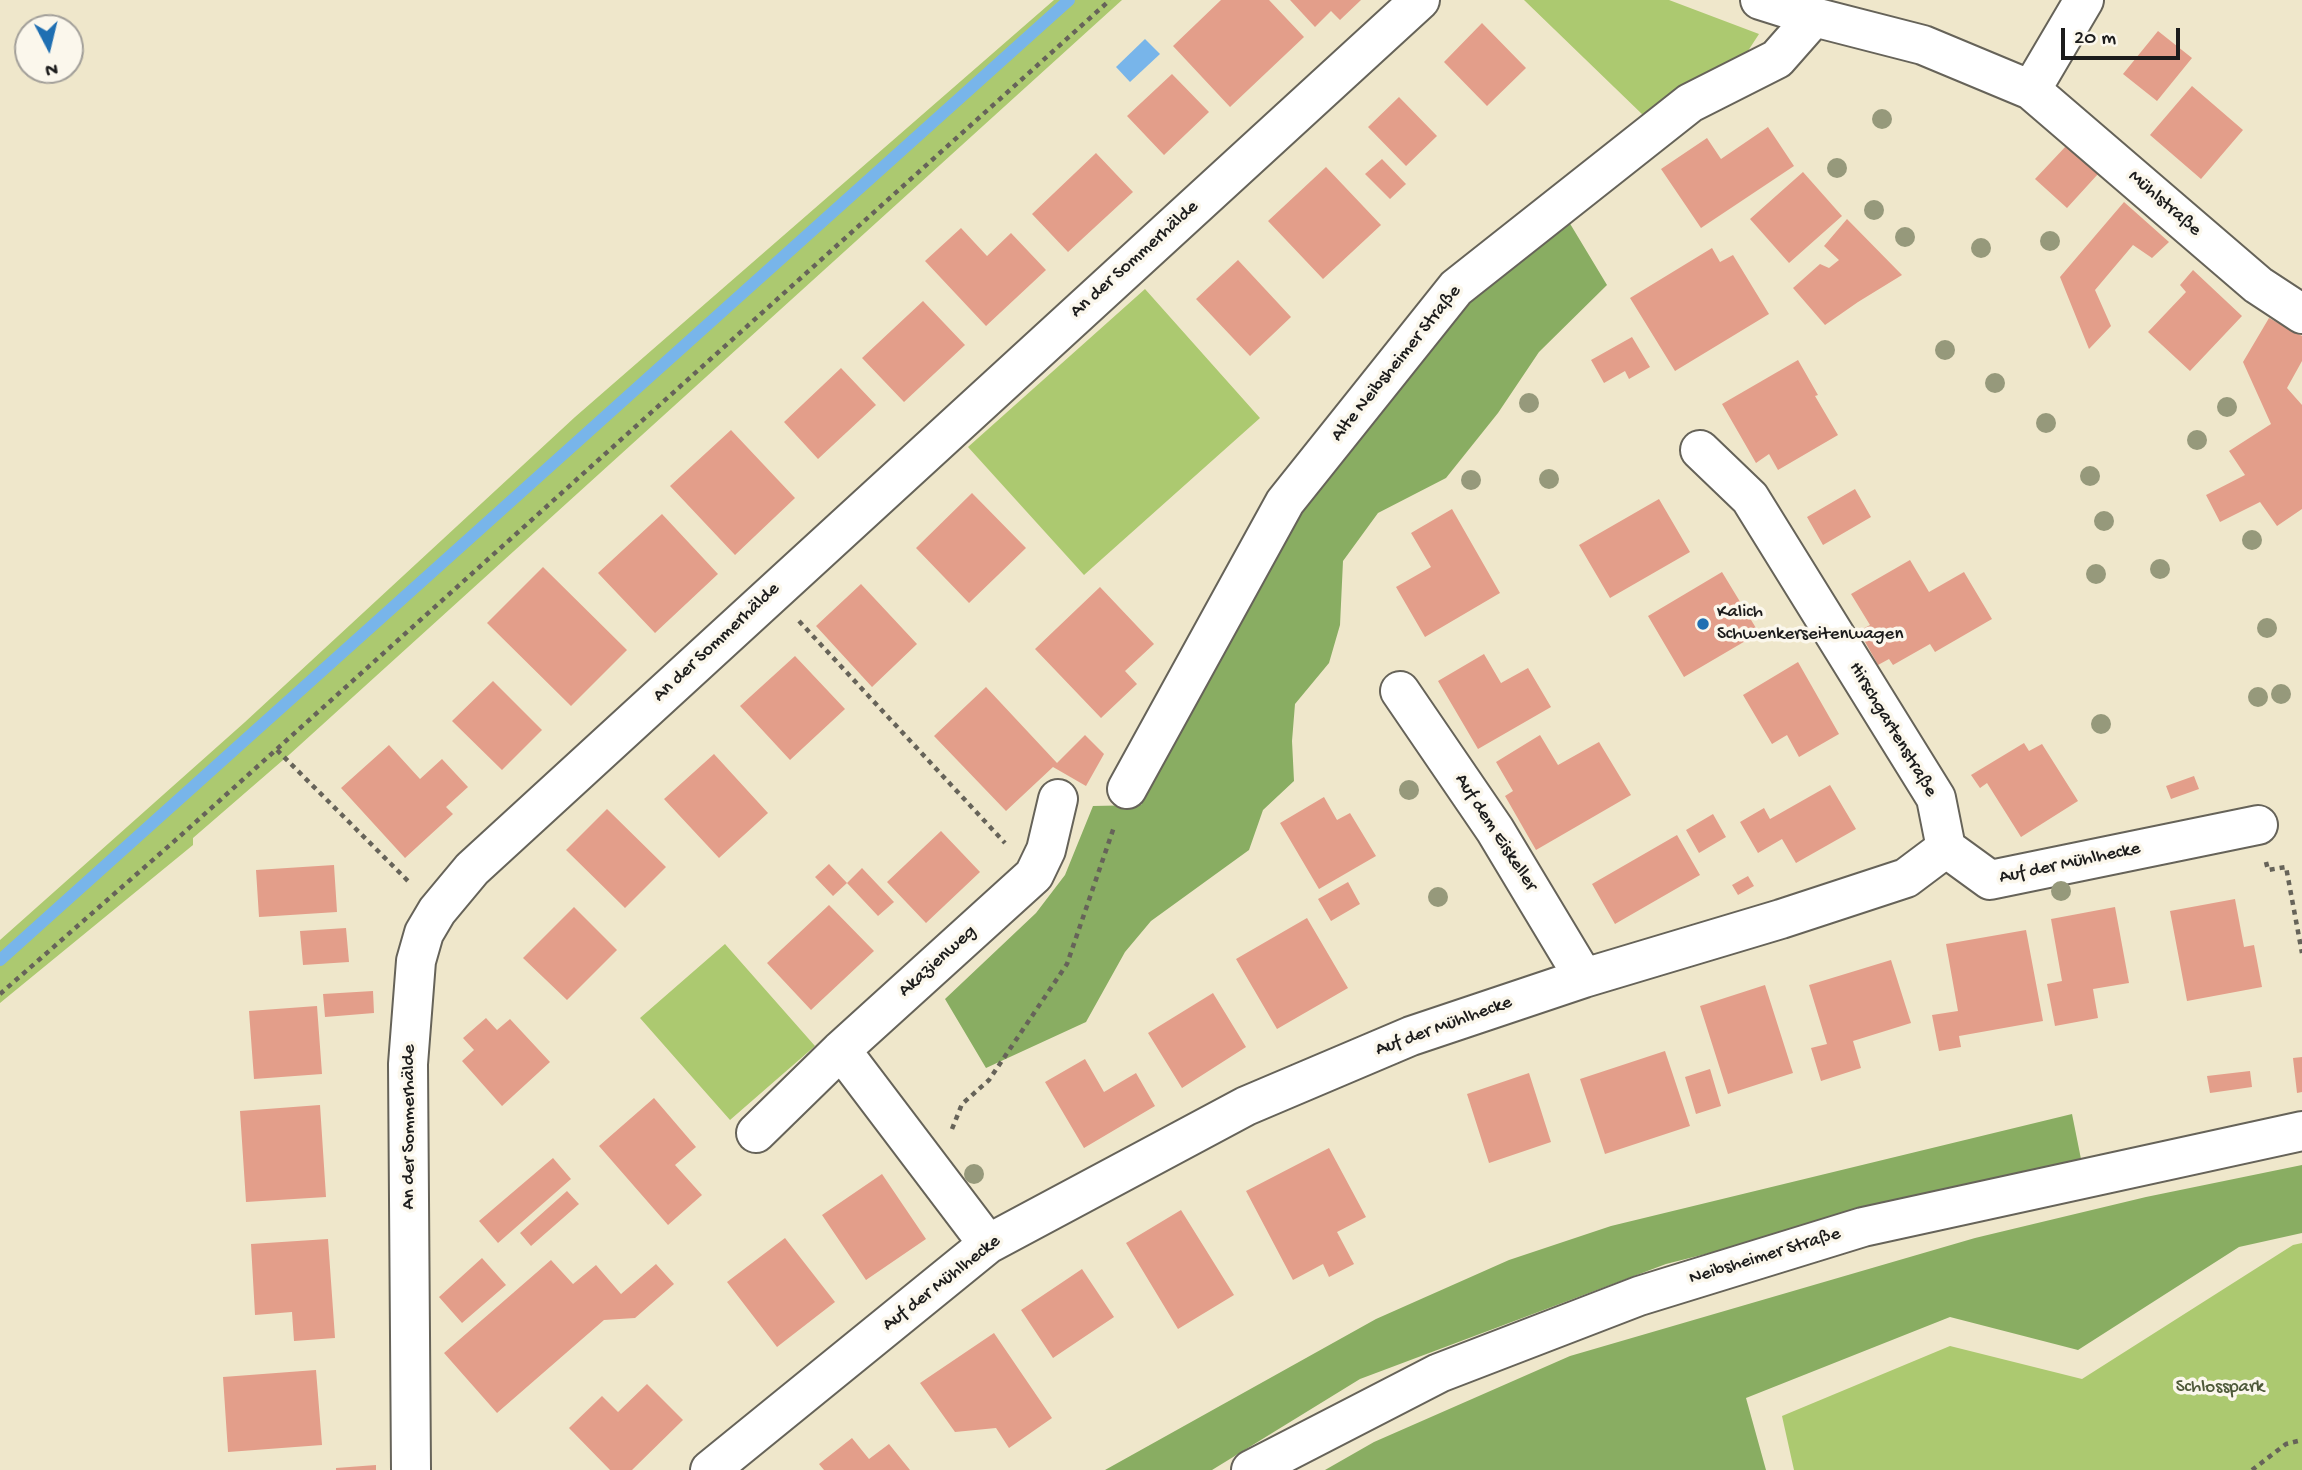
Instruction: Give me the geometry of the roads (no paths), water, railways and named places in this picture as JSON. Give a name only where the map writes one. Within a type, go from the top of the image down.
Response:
[{"type":"street","name":"An der Sommerhälde","points":[[411,1470],[408,1064],[416,961],[424,933],[437,911],[472,869],[771,592],[1420,0]]},
{"type":"street","name":"Mühlstraße","points":[[1759,0],[1923,45],[2031,90],[2258,285],[2302,314]]},
{"type":"street","points":[[2031,90],[2084,0]]},
{"type":"street","name":"Alte Neibsheimer Straße","points":[[1127,789],[1285,502],[1456,288],[1690,103],[1777,59],[1814,17]]},
{"type":"street","name":"Hirschgartenstraße","points":[[1700,450],[1750,498],[1936,798],[1946,848]]},
{"type":"street","name":"Auf dem Eiskeller","points":[[1401,691],[1495,830],[1584,978]]},
{"type":"street","name":"Akazienweg","points":[[756,1133],[841,1050],[1034,875],[1046,850],[1058,799]]},
{"type":"street","name":"Auf der Mühlhecke","points":[[710,1470],[988,1244],[1246,1106],[1411,1036],[1584,978],[1906,878],[1946,848],[1990,880],[2261,840]]},
{"type":"street","points":[[841,1050],[988,1244]]},
{"type":"street","name":"Neibsheimer Straße","points":[[1254,1468],[1439,1373],[1639,1296],[1863,1227],[2302,1131]]},
{"type":"water","points":[[1145,39],[1160,54],[1130,82],[1116,67]]},
{"type":"waterway","points":[[0,960],[1069,0]]},
{"type":"place","name":"Kalich Schwenkerseitenwagen","points":[[1703,624]]},
{"type":"park label","name":"Schlosspark","points":[[2220,1388]]}]
